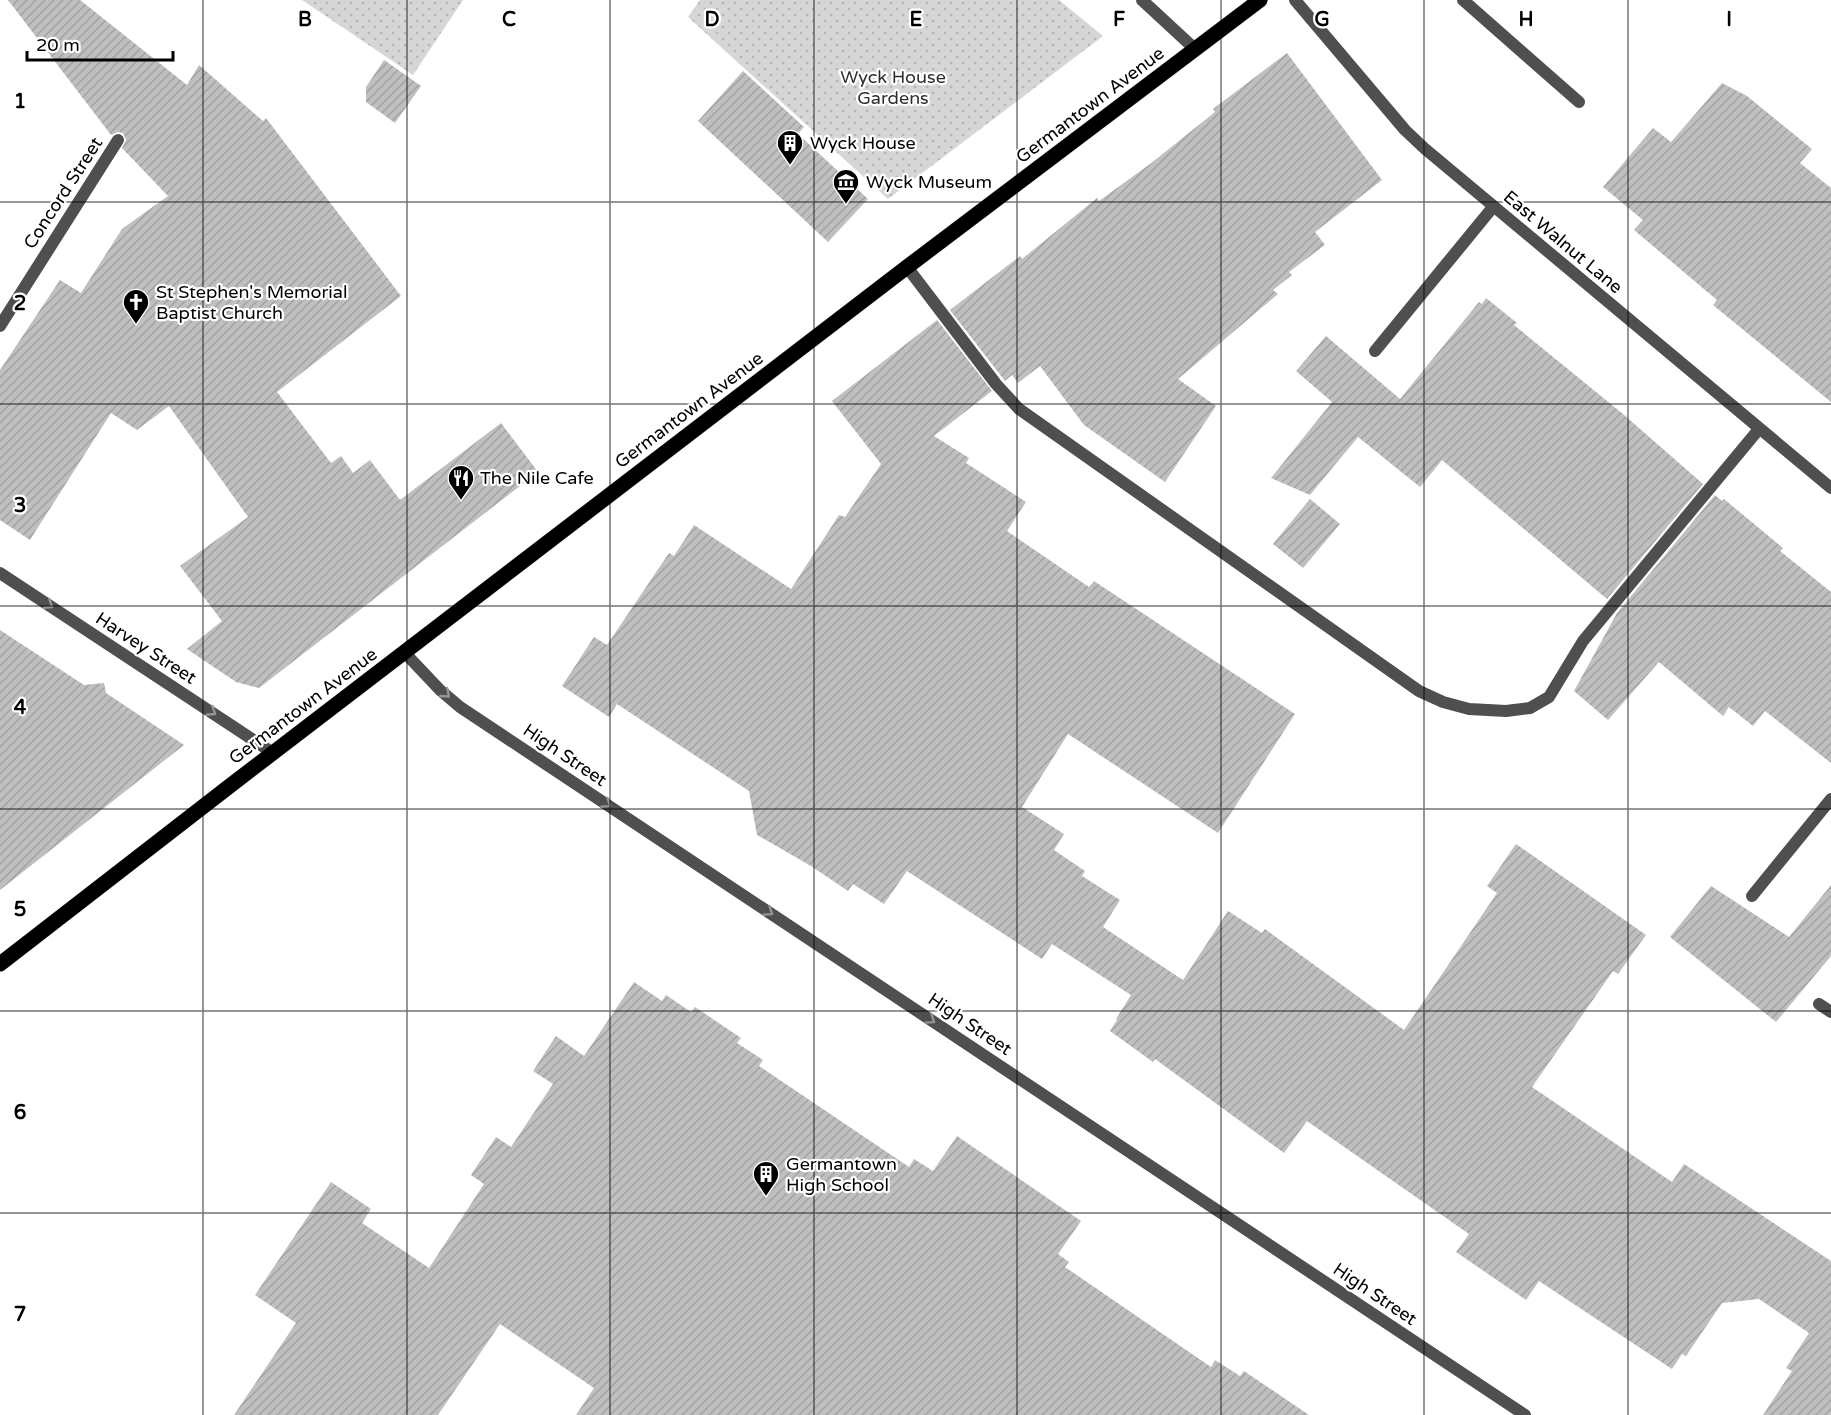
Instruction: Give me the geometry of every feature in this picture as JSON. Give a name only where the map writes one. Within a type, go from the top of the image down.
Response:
[{"type":"main road","name":"Germantown Avenue","points":[[0,964],[908,267],[1260,0]]},
{"type":"street","points":[[1142,0],[1196,50]]},
{"type":"street","name":"East Walnut Lane","points":[[1295,0],[1405,130],[1424,148],[1831,488]]},
{"type":"street","points":[[1463,0],[1580,102]]},
{"type":"street","name":"Concord Street","points":[[0,326],[118,140]]},
{"type":"street","points":[[1375,351],[1493,207]]},
{"type":"street","points":[[908,267],[996,384],[1019,409],[1419,691],[1443,702],[1469,709],[1506,711],[1530,708],[1549,697],[1583,641],[1759,429]]},
{"type":"street","name":"Harvey Street","points":[[0,573],[273,753]]},
{"type":"street","name":"High Street","points":[[405,653],[440,690],[460,707],[1525,1415]]},
{"type":"street","points":[[1752,896],[1831,799]]},
{"type":"street","points":[[1819,1004],[1831,1012]]},
{"type":"green space","points":[[302,0],[463,0],[413,75]]},
{"type":"green space","name":"Wyck House Gardens","points":[[700,0],[1059,0],[1103,36],[888,199],[688,17]]},
{"type":"building","points":[[8,0],[80,0],[187,85],[199,65],[263,121],[266,118],[401,296],[277,392],[331,463],[341,456],[353,473],[370,460],[400,500],[501,423],[538,472],[259,688],[236,682],[187,649],[222,621],[180,566],[248,517],[169,406],[137,430],[111,413],[30,540],[0,520],[0,370],[60,280],[81,293],[122,229],[168,196],[122,148],[126,140],[123,133],[118,132],[111,135]]},
{"type":"building","points":[[1287,53],[1382,180],[1315,232],[1325,245],[1289,272],[1292,275],[1273,290],[1278,294],[1178,379],[1216,406],[1165,482],[1084,425],[1040,366],[1018,383],[1012,375],[1005,381],[950,310],[1020,256],[1022,259],[1097,198],[1099,201],[1150,164],[1215,112],[1213,109]]},
{"type":"building","points":[[384,60],[421,86],[395,123],[366,102],[366,87]]},
{"type":"building","name":"Wyck House","points":[[743,71],[804,127],[798,134],[868,199],[828,242],[698,121]]},
{"type":"building","points":[[1722,83],[1747,96],[1812,149],[1800,163],[1831,188],[1831,402],[1713,305],[1717,300],[1634,230],[1643,220],[1603,187],[1653,128],[1671,142]]},
{"type":"building","points":[[1486,298],[1517,323],[1514,325],[1623,414],[1703,484],[1607,599],[1442,460],[1420,487],[1358,437],[1310,495],[1271,478],[1332,402],[1296,371],[1326,336],[1400,399],[1479,302],[1482,304]]},
{"type":"building","points":[[937,320],[992,391],[934,436],[969,458],[966,463],[1026,502],[1007,531],[1089,587],[1094,581],[1295,714],[1218,833],[1068,734],[1022,807],[1064,834],[1054,850],[1085,871],[1082,876],[1120,900],[1103,927],[1183,980],[1228,911],[1262,933],[1265,929],[1404,1030],[1497,893],[1487,886],[1516,844],[1646,935],[1618,974],[1613,971],[1532,1087],[1672,1182],[1684,1164],[1831,1261],[1831,1415],[1763,1415],[1792,1371],[1786,1368],[1809,1333],[1759,1299],[1722,1303],[1686,1356],[1682,1354],[1672,1369],[1539,1281],[1526,1300],[1456,1252],[1469,1234],[1307,1121],[1284,1153],[1155,1059],[1153,1062],[1110,1031],[1131,995],[1052,944],[1042,959],[907,871],[884,904],[853,884],[848,891],[811,866],[757,835],[749,791],[617,704],[609,717],[562,686],[594,637],[607,645],[669,553],[674,556],[694,525],[791,589],[839,515],[845,517],[881,464],[832,401]]},
{"type":"building","points":[[1715,495],[1722,501],[1724,499],[1783,548],[1780,551],[1831,592],[1831,763],[1765,711],[1753,726],[1729,707],[1723,716],[1659,662],[1608,720],[1574,691],[1617,613]]},
{"type":"building","points":[[1310,499],[1340,524],[1303,568],[1273,544]]},
{"type":"building","points":[[0,630],[84,685],[104,683],[106,693],[184,745],[0,890]]},
{"type":"building","points":[[1831,885],[1831,956],[1776,1022],[1670,937],[1711,886],[1789,937]]},
{"type":"building","name":"Germantown High School","points":[[634,982],[662,1001],[666,995],[691,1012],[695,1007],[741,1038],[737,1043],[763,1060],[759,1066],[909,1167],[914,1159],[933,1171],[957,1136],[1081,1221],[1058,1254],[1069,1262],[1065,1267],[1211,1367],[1215,1360],[1240,1376],[1244,1371],[1309,1415],[576,1415],[594,1388],[500,1324],[438,1415],[234,1415],[296,1323],[255,1295],[331,1182],[371,1209],[362,1223],[429,1268],[484,1184],[471,1175],[496,1137],[511,1147],[553,1084],[533,1071],[556,1036],[584,1056]]},
{"type":"place","name":"Wyck House","points":[[790,166]]},
{"type":"place","name":"Wyck Museum","points":[[846,205]]},
{"type":"place","name":"St Stephen's Memorial Baptist Church","points":[[136,325]]},
{"type":"place","name":"The Nile Cafe","points":[[461,501]]},
{"type":"place","name":"Germantown High School","points":[[766,1197]]}]
